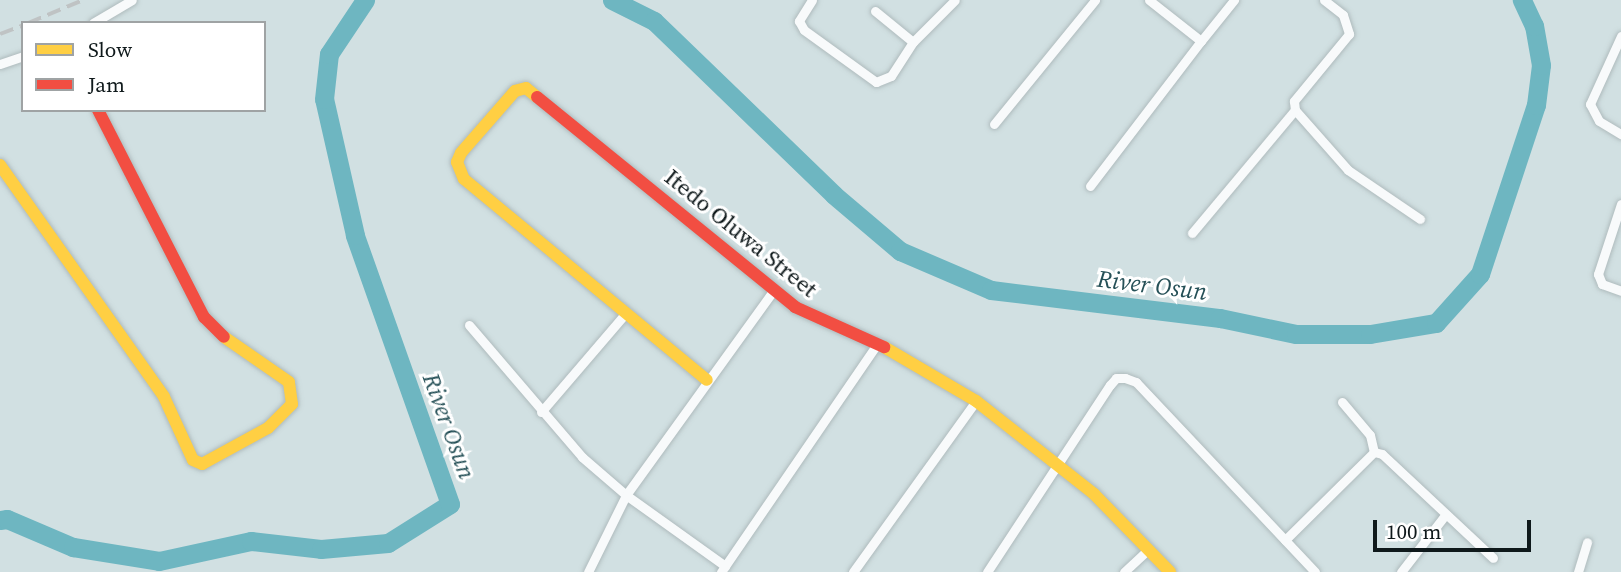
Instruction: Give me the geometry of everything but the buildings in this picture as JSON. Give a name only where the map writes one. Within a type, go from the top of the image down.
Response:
[{"type":"street","points":[[96,21],[132,0]]},
{"type":"street","points":[[812,0],[799,21],[804,30],[876,82],[891,76],[913,42],[955,0]]},
{"type":"street","points":[[994,124],[1095,0]]},
{"type":"street","points":[[1149,0],[1201,41]]},
{"type":"street","points":[[1090,186],[1234,0]]},
{"type":"street","points":[[1324,0],[1343,15],[1349,34],[1294,101],[1295,110],[1348,170],[1420,219]]},
{"type":"street","points":[[875,11],[913,42]]},
{"type":"street","points":[[1621,36],[1590,104],[1599,121],[1621,134]]},
{"type":"street","points":[[0,64],[21,57]]},
{"type":"street","name":"Itedo Oluwa Street","points":[[626,313],[524,232],[458,169],[461,153],[486,120],[515,91],[526,88],[773,290],[825,324],[877,344],[976,401],[1060,465],[1170,572]]},
{"type":"street","points":[[1192,233],[1295,110]]},
{"type":"street","points":[[0,165],[164,397],[193,460],[202,464],[225,454],[268,428],[292,404],[289,382],[214,330],[204,317],[127,160],[98,112]]},
{"type":"street","points":[[1621,204],[1598,274],[1602,284],[1621,291]]},
{"type":"street","points":[[588,572],[626,495],[773,290]]},
{"type":"street","points":[[541,412],[626,313],[707,380]]},
{"type":"street","points":[[469,325],[582,457],[626,495],[723,569],[877,344]]},
{"type":"street","points":[[987,572],[1116,378],[1136,382],[1315,572]]},
{"type":"street","points":[[853,572],[976,401]]},
{"type":"street","points":[[1342,402],[1370,435],[1374,453]]},
{"type":"street","points":[[1285,540],[1374,453]]},
{"type":"street","points":[[1374,453],[1382,454],[1493,558]]},
{"type":"street","points":[[1401,572],[1446,514]]},
{"type":"street","points":[[1578,572],[1587,542]]},
{"type":"street","points":[[1124,572],[1148,551]]},
{"type":"waterway","name":"River Osun","points":[[0,520],[7,519],[73,547],[159,561],[251,541],[321,549],[388,543],[450,504],[355,235],[324,99],[329,54],[365,0]]},
{"type":"waterway","name":"River Osun","points":[[612,0],[654,21],[834,195],[900,251],[991,290],[1220,318],[1296,334],[1370,334],[1436,323],[1480,274],[1536,105],[1541,65],[1534,26],[1522,0]]},
{"type":"railway","points":[[33,21],[83,0]]},
{"type":"railway","points":[[0,34],[21,26]]},
{"type":"traffic: slow","points":[[537,97],[526,88],[515,91],[461,153],[457,162],[464,179],[707,380]]},
{"type":"traffic: slow","points":[[0,165],[164,397],[193,460],[202,464],[268,428],[292,404],[289,382],[224,337]]},
{"type":"traffic: slow","points":[[884,347],[976,401],[1094,494],[1170,572]]},
{"type":"traffic: jam","points":[[537,97],[795,307],[884,347]]},
{"type":"traffic: jam","points":[[99,112],[204,317],[224,337]]}]
